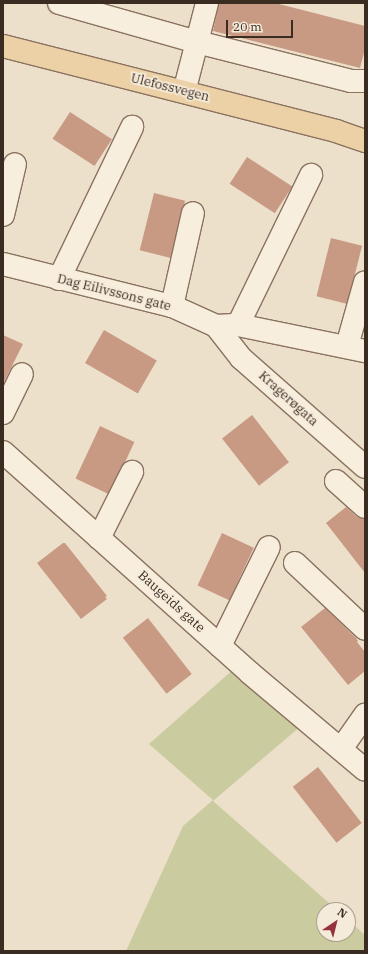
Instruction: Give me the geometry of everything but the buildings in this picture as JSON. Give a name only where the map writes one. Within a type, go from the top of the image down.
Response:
[{"type":"main road","name":"Ulefossvegen","points":[[3,46],[336,131],[365,136]]},
{"type":"main road","name":"Ulefossvegen","points":[[336,131],[365,141]]},
{"type":"street","points":[[59,3],[197,42],[351,80],[365,81]]},
{"type":"street","points":[[184,92],[207,3]]},
{"type":"street","points":[[59,279],[132,127]]},
{"type":"street","points":[[3,215],[15,164]]},
{"type":"street","points":[[238,325],[311,175]]},
{"type":"street","points":[[172,306],[193,213]]},
{"type":"street","name":"Dag Eilivssons gate","points":[[3,264],[172,306],[216,326],[238,325],[356,348]]},
{"type":"street","points":[[356,348],[365,282]]},
{"type":"street","name":"Kragerøgata","points":[[216,326],[242,358],[365,467]]},
{"type":"street","points":[[3,413],[22,374]]},
{"type":"street","name":"Baugeids gate","points":[[3,452],[220,646],[365,770]]},
{"type":"street","points":[[100,538],[132,472]]},
{"type":"street","points":[[336,481],[365,508]]},
{"type":"street","points":[[220,646],[268,547]]},
{"type":"street","points":[[296,563],[365,629]]},
{"type":"street","points":[[341,749],[365,715]]},
{"type":"green space","points":[[235,668],[301,726],[213,801],[328,902],[316,902],[316,942],[356,942],[356,927],[365,935],[365,951],[126,951],[183,826],[213,800],[149,744]]}]
